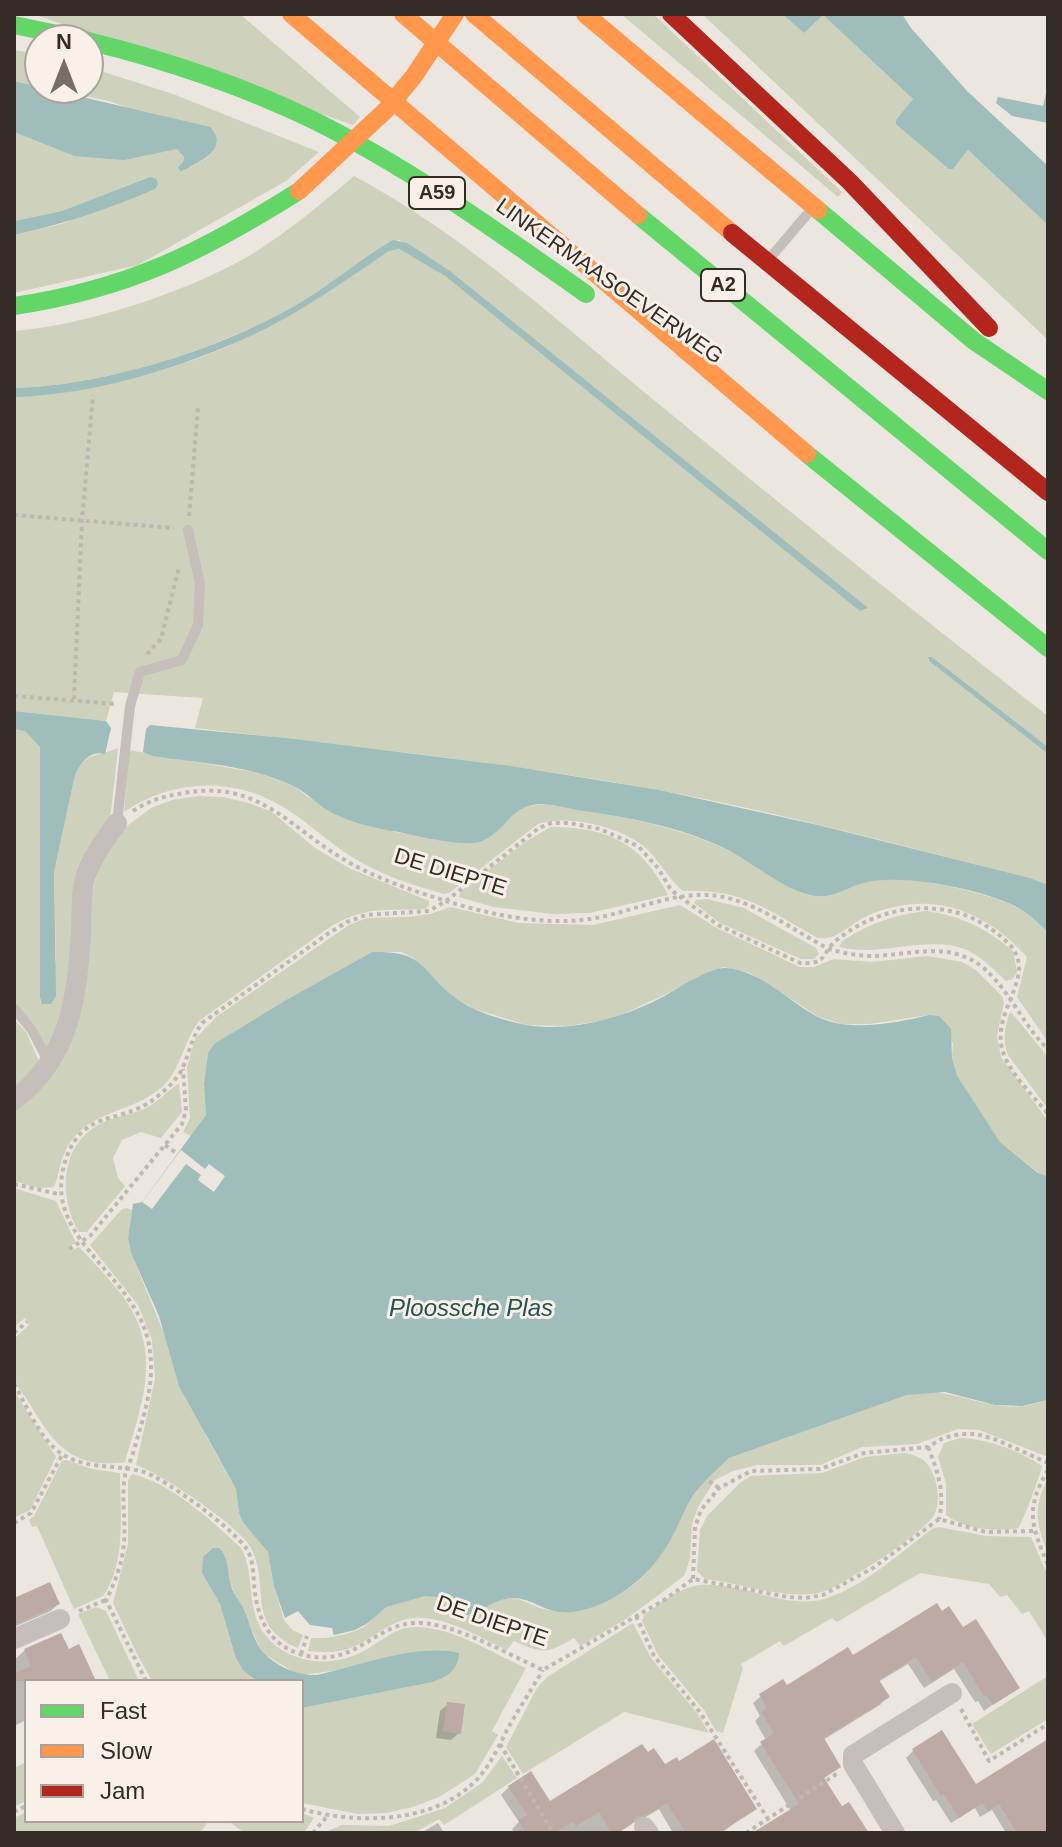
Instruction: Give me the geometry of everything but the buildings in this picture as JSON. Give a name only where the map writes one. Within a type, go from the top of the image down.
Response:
[{"type":"highway","points":[[291,14],[753,410],[1048,648]]},
{"type":"highway","name":"A2","points":[[403,14],[633,211],[1048,551]]},
{"type":"highway","points":[[14,306],[89,292],[143,277],[197,253],[299,191],[342,154],[386,109],[425,62],[455,14]]},
{"type":"highway","name":"A2","points":[[474,14],[767,263],[1048,492]]},
{"type":"highway","points":[[585,14],[974,341],[1048,390]]},
{"type":"highway","points":[[671,14],[850,182],[1048,390]]},
{"type":"highway","name":"LINKERMAASOEVERWEG","points":[[104,45],[178,66],[312,120],[408,174],[753,410]]},
{"type":"street","points":[[14,1100],[30,1088],[50,1065],[64,1037],[79,981],[82,900],[87,872],[99,847],[117,823]]},
{"type":"street","points":[[14,1639],[60,1619]]},
{"type":"street","points":[[895,1833],[853,1764],[853,1755],[952,1693]]},
{"type":"lane","points":[[767,263],[813,208]]},
{"type":"lane","points":[[117,823],[130,706],[140,672],[182,660],[198,625],[200,584],[188,530]]},
{"type":"lane","points":[[14,1008],[32,1030],[50,1065]]},
{"type":"path","points":[[74,699],[82,520],[93,395]]},
{"type":"path","points":[[140,672],[149,649],[161,639],[188,530],[198,408]]},
{"type":"path","points":[[14,515],[188,530]]},
{"type":"path","points":[[14,696],[130,706]]},
{"type":"path","name":"DE DIEPTE","points":[[117,823],[145,803],[198,790],[221,790],[250,797],[274,808],[318,843],[352,864],[446,901],[493,914],[554,920],[592,919],[681,898],[706,895],[729,898],[829,949],[870,956],[927,951],[965,956],[980,965],[1010,996],[1048,1049]]},
{"type":"path","points":[[69,1249],[82,1242],[185,1118],[183,1069],[189,1045],[202,1023],[347,922],[366,915],[429,911],[446,901],[525,836],[551,823],[600,829],[638,846],[658,868],[671,890],[718,925],[800,963],[814,964],[825,958],[839,938],[896,911],[924,908],[954,911],[976,919],[997,932],[1015,949],[1020,961],[1020,972],[1000,1034],[1001,1046],[1012,1067],[1048,1114]]},
{"type":"path","points":[[60,1619],[106,1600],[124,1544],[126,1470],[152,1378],[143,1324],[126,1293],[69,1222],[59,1195],[68,1153],[87,1128],[102,1118],[135,1110],[150,1102],[183,1069]]},
{"type":"path","points":[[165,1145],[178,1154]]},
{"type":"path","points":[[14,1184],[59,1195]]},
{"type":"path","points":[[14,1333],[27,1322]]},
{"type":"path","points":[[14,1384],[42,1432],[62,1454],[94,1465],[144,1473],[171,1486],[238,1539],[250,1555],[258,1611],[267,1632],[283,1647],[301,1654],[307,1636]]},
{"type":"path","points":[[928,1447],[941,1484],[943,1501],[939,1519],[873,1568],[823,1595],[806,1598],[693,1579],[695,1527],[701,1510],[719,1488],[751,1471],[811,1470],[864,1453],[928,1447],[943,1438],[960,1434],[977,1434],[1048,1463]]},
{"type":"path","points":[[14,1523],[31,1513],[62,1454]]},
{"type":"path","points":[[1048,1470],[1032,1506],[1034,1531],[1048,1565]]},
{"type":"path","points":[[709,1481],[719,1488]]},
{"type":"path","points":[[939,1519],[986,1532],[1034,1531]]},
{"type":"path","name":"DE DIEPTE","points":[[301,1654],[322,1657],[342,1654],[360,1649],[400,1625],[428,1623],[455,1631],[543,1670],[693,1579]]},
{"type":"path","points":[[106,1600],[145,1679]]},
{"type":"path","points":[[636,1616],[654,1656],[699,1711],[768,1819]]},
{"type":"path","points":[[304,1809],[328,1815],[389,1819],[417,1813],[443,1802],[479,1778],[543,1670]]},
{"type":"path","points":[[952,1693],[989,1761],[1048,1724]]},
{"type":"path","points":[[500,1744],[553,1833]]},
{"type":"path","points":[[746,1833],[853,1764]]},
{"type":"path","points":[[313,1833],[328,1815]]},
{"type":"green space","points":[[33,14],[240,14],[360,117],[353,125],[104,39],[104,24],[62,24]]},
{"type":"green space","points":[[621,14],[653,14],[842,192],[838,197]]},
{"type":"green space","points":[[702,14],[782,14],[804,33],[822,14],[913,99],[896,120],[953,169],[968,150],[1048,225],[1048,340]]},
{"type":"green space","points":[[14,50],[24,52],[24,83],[14,81]]},
{"type":"green space","points":[[104,72],[173,94],[319,152],[286,181],[138,265],[14,293],[14,235],[65,223],[150,177],[62,211],[14,221],[14,132],[74,156],[177,149],[184,157],[181,172],[208,157],[215,148],[217,142],[104,100]]},
{"type":"green space","points":[[354,176],[435,226],[512,283],[804,523],[1048,716],[1048,747],[932,657],[928,658],[1048,754],[1048,885],[844,831],[658,790],[485,763],[195,728],[203,698],[114,692],[106,721],[14,711],[14,397],[70,392],[128,380],[213,353],[277,322],[389,251],[399,249],[445,276],[860,610],[867,609],[450,271],[399,240],[386,244],[336,280],[274,317],[202,348],[126,372],[50,386],[14,388],[14,331],[107,313],[203,279],[270,243]]},
{"type":"green space","points":[[14,729],[25,731],[40,747],[40,1002],[56,960],[54,872],[75,775],[88,758],[118,748],[111,812],[72,981],[49,1054],[36,1027],[14,1000]]},
{"type":"green space","points":[[129,750],[259,773],[294,786],[308,797],[395,832],[468,843],[481,841],[515,812],[544,804],[634,820],[700,838],[789,887],[813,896],[827,896],[865,882],[881,880],[920,881],[981,894],[1019,908],[1048,932],[1048,1042],[1017,997],[1027,957],[992,927],[954,908],[912,904],[890,908],[867,916],[831,937],[818,938],[739,897],[683,891],[647,849],[631,838],[605,827],[563,820],[538,824],[444,894],[374,869],[342,851],[276,803],[238,789],[218,786],[179,788],[124,812]]},
{"type":"green space","points":[[199,796],[223,797],[272,812],[315,848],[351,869],[429,901],[429,905],[426,909],[364,913],[327,929],[199,1021],[170,1078],[152,1095],[96,1120],[73,1138],[61,1161],[54,1187],[38,1188],[14,1181],[14,1106],[55,1068],[93,874],[123,829],[151,808],[172,800]]},
{"type":"green space","points":[[551,827],[590,830],[622,842],[647,863],[668,895],[590,913],[553,914],[493,907],[459,897],[461,891],[528,840]]},
{"type":"green space","points":[[707,899],[744,908],[816,948],[819,954],[814,959],[801,959],[720,923],[694,903]]},
{"type":"green space","points":[[680,905],[717,928],[800,967],[814,967],[834,959],[871,962],[928,956],[962,962],[976,970],[1002,996],[1004,1003],[997,1035],[1001,1057],[1048,1121],[1048,1176],[1039,1173],[1000,1142],[956,1076],[953,1043],[929,1015],[870,1024],[842,1024],[819,1017],[750,973],[723,967],[613,1019],[567,1026],[526,1025],[475,1009],[453,997],[412,957],[401,952],[372,952],[214,1044],[208,1053],[204,1084],[206,1115],[191,1136],[183,1132],[190,1118],[187,1067],[195,1039],[216,1017],[349,925],[367,918],[409,917],[450,907],[519,923],[593,925]]},
{"type":"green space","points":[[926,911],[962,920],[1003,943],[1013,951],[1017,972],[1013,979],[1006,981],[978,956],[951,946],[936,944],[871,950],[840,947],[841,942],[871,925]]},
{"type":"green space","points":[[1011,1012],[1048,1057],[1048,1109],[1008,1055],[1005,1034]]},
{"type":"green space","points":[[14,1020],[26,1032],[41,1066],[14,1093]]},
{"type":"green space","points":[[179,1083],[182,1112],[161,1138],[141,1132],[122,1140],[113,1158],[118,1178],[125,1186],[87,1232],[79,1232],[72,1218],[66,1187],[71,1157],[78,1143],[102,1123],[150,1106]]},
{"type":"green space","points":[[14,1188],[56,1201],[76,1243],[68,1247],[69,1251],[79,1247],[119,1291],[136,1318],[143,1339],[146,1379],[125,1462],[92,1462],[67,1451],[47,1431],[15,1380],[14,1339],[29,1325],[25,1318],[14,1327]]},
{"type":"green space","points":[[122,1209],[132,1210],[128,1238],[131,1253],[207,1438],[236,1489],[239,1513],[268,1552],[284,1620],[303,1635],[298,1648],[281,1639],[265,1616],[257,1562],[244,1538],[198,1501],[136,1465],[155,1379],[152,1340],[138,1305],[90,1245]]},
{"type":"green space","points":[[14,1391],[56,1457],[30,1510],[16,1517]]},
{"type":"green space","points":[[926,1392],[1011,1407],[1048,1400],[1048,1457],[979,1430],[958,1429],[917,1444],[862,1447],[820,1465],[757,1465],[733,1471],[715,1480],[698,1507],[692,1524],[690,1559],[684,1576],[629,1617],[580,1646],[574,1638],[545,1650],[514,1641],[507,1650],[450,1624],[413,1618],[391,1625],[345,1650],[308,1651],[311,1638],[348,1634],[368,1624],[385,1607],[422,1597],[438,1597],[466,1612],[510,1598],[558,1611],[601,1604],[627,1590],[648,1571],[696,1492],[729,1458],[907,1395]]},
{"type":"green space","points":[[960,1438],[1002,1446],[1042,1466],[1018,1528],[980,1528],[961,1524],[946,1515],[946,1483],[938,1457],[944,1443]]},
{"type":"green space","points":[[904,1453],[920,1458],[930,1468],[937,1487],[936,1511],[915,1534],[847,1580],[822,1592],[794,1594],[705,1579],[697,1571],[700,1530],[707,1516],[751,1476],[822,1473],[865,1457]]},
{"type":"green space","points":[[62,1461],[92,1469],[120,1473],[119,1552],[111,1583],[103,1596],[74,1609],[37,1526],[32,1527],[29,1520],[34,1516]]},
{"type":"green space","points":[[132,1474],[176,1494],[241,1548],[246,1558],[255,1615],[266,1636],[286,1653],[311,1660],[337,1660],[362,1652],[395,1632],[417,1627],[459,1636],[526,1668],[492,1731],[498,1735],[475,1774],[439,1797],[386,1813],[358,1814],[304,1803],[304,1708],[433,1682],[338,1670],[303,1675],[292,1671],[266,1655],[259,1646],[230,1583],[202,1573],[220,1604],[244,1670],[255,1679],[151,1679],[113,1603],[128,1544],[128,1480]]},
{"type":"green space","points":[[1048,1479],[1048,1553],[1041,1534],[1038,1507]]},
{"type":"green space","points":[[939,1527],[986,1536],[1031,1537],[1048,1576],[1048,1642],[1029,1611],[1022,1614],[1007,1595],[1000,1597],[989,1584],[920,1573],[837,1622],[832,1618],[784,1646],[780,1641],[741,1664],[743,1668],[723,1733],[716,1731],[704,1710],[658,1655],[642,1621],[644,1615],[672,1595],[691,1587],[707,1585],[791,1601],[824,1599],[866,1579],[932,1529]]},
{"type":"green space","points":[[96,1607],[106,1611],[138,1679],[109,1679],[78,1614]]},
{"type":"green space","points":[[633,1623],[651,1658],[697,1713],[709,1733],[624,1712],[523,1774],[506,1747],[537,1688],[547,1677]]},
{"type":"green space","points":[[1048,1676],[1048,1719],[991,1754],[972,1724]]},
{"type":"green space","points":[[502,1756],[517,1778],[444,1825],[439,1819],[414,1833],[323,1833],[342,1825],[389,1826],[445,1808],[483,1782]]},
{"type":"green space","points":[[24,1763],[24,1802],[14,1807],[14,1768]]},
{"type":"green space","points":[[24,1813],[24,1823],[208,1823],[200,1833],[14,1833],[14,1818]]},
{"type":"green space","points":[[304,1814],[314,1818],[304,1833],[245,1833],[231,1823],[304,1823]]},
{"type":"water","points":[[782,14],[902,14],[967,91],[1048,166],[1048,225],[968,150],[953,169],[949,169],[896,124],[913,99],[823,15],[804,33]]},
{"type":"water","points":[[14,81],[24,83],[24,104],[104,102],[210,127],[217,142],[210,154],[181,172],[178,167],[184,157],[177,149],[124,160],[74,156],[14,132]]},
{"type":"water","points":[[1048,85],[1048,123],[1012,116],[996,103],[998,97],[1043,106]]},
{"type":"water","points":[[150,177],[156,179],[158,184],[155,189],[86,215],[14,235],[14,221],[62,211]]},
{"type":"water","points":[[393,240],[407,243],[450,271],[868,608],[860,611],[445,276],[399,249],[389,251],[275,324],[209,354],[99,387],[14,397],[14,388],[50,386],[126,372],[241,333],[306,299]]},
{"type":"water","points":[[928,657],[1048,747],[1048,754],[929,661]]},
{"type":"water","points":[[14,711],[106,721],[111,728],[105,754],[87,758],[75,775],[54,872],[56,996],[51,1004],[42,1004],[40,998],[40,747],[25,731],[14,729]]},
{"type":"water","points":[[150,725],[295,739],[511,766],[659,790],[818,825],[1048,885],[1048,932],[1015,906],[982,894],[942,885],[883,880],[860,884],[829,896],[815,896],[792,889],[724,848],[690,834],[638,820],[553,805],[523,808],[490,837],[474,843],[441,841],[370,826],[332,813],[298,789],[273,778],[143,752],[146,729]]},
{"type":"water","name":"Ploossche Plas","points":[[372,952],[402,954],[411,958],[460,1001],[487,1014],[543,1027],[592,1023],[624,1014],[690,981],[726,968],[762,980],[816,1016],[829,1021],[872,1025],[939,1016],[951,1029],[952,1058],[957,1076],[1000,1142],[1038,1173],[1048,1176],[1048,1400],[1022,1406],[995,1405],[945,1392],[907,1395],[729,1458],[695,1493],[664,1550],[645,1574],[621,1594],[593,1607],[558,1612],[513,1598],[467,1615],[449,1602],[425,1596],[386,1607],[355,1630],[334,1635],[285,1618],[274,1587],[268,1552],[243,1522],[236,1489],[179,1386],[159,1316],[131,1253],[128,1238],[133,1204],[142,1202],[206,1115],[204,1084],[208,1053],[214,1044]]},
{"type":"water","points":[[213,1548],[219,1548],[225,1556],[231,1586],[258,1645],[269,1658],[284,1668],[317,1675],[425,1651],[459,1653],[457,1664],[448,1675],[433,1682],[304,1708],[304,1679],[254,1679],[243,1670],[236,1658],[220,1604],[202,1573],[203,1557]]},
{"type":"pier","points":[[181,1150],[205,1169],[209,1164],[225,1176],[214,1192],[198,1180],[201,1175],[186,1164],[152,1209],[142,1202]]},
{"type":"pier","points":[[298,1611],[310,1625],[332,1628],[334,1637],[311,1638],[293,1630],[283,1619]]},
{"type":"traffic: fast","points":[[14,25],[24,27]]},
{"type":"traffic: fast","points":[[104,45],[202,74],[313,120],[419,180],[586,294]]},
{"type":"traffic: fast","points":[[14,306],[93,289],[163,265],[197,250],[299,191]]},
{"type":"traffic: fast","points":[[818,210],[974,341],[1048,391]]},
{"type":"traffic: fast","points":[[638,215],[1048,551]]},
{"type":"traffic: fast","points":[[807,454],[1048,648]]},
{"type":"traffic: slow","points":[[291,14],[807,454]]},
{"type":"traffic: slow","points":[[403,14],[638,215]]},
{"type":"traffic: slow","points":[[299,191],[386,110],[414,76],[455,14]]},
{"type":"traffic: slow","points":[[474,14],[732,233]]},
{"type":"traffic: slow","points":[[585,14],[818,210]]},
{"type":"traffic: jam","points":[[671,14],[850,182],[989,328]]},
{"type":"traffic: jam","points":[[732,233],[1048,492]]}]
